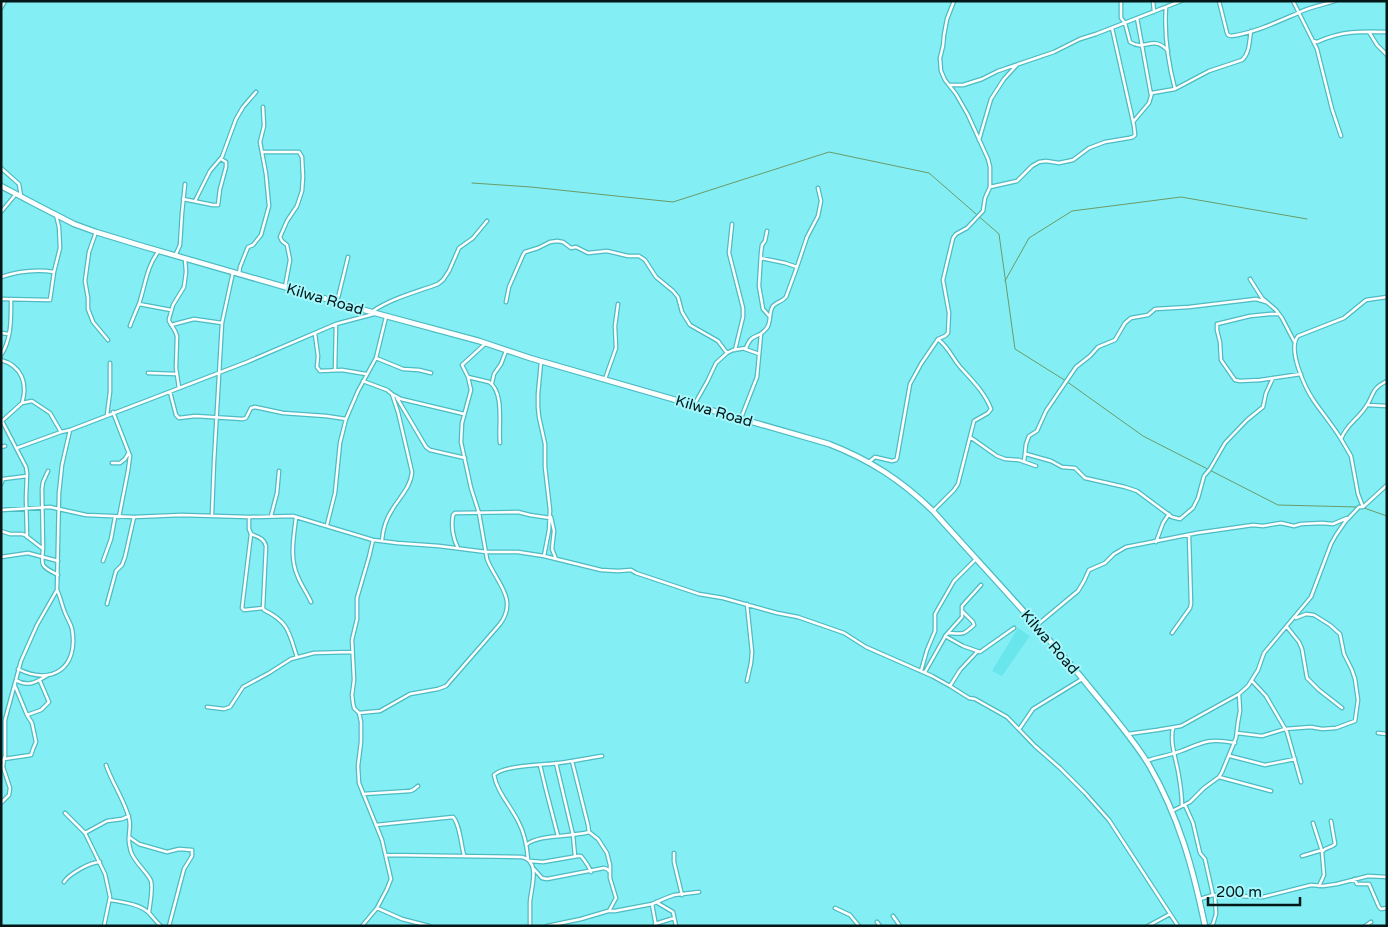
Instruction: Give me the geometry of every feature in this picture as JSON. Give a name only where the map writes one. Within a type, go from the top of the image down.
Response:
[{"type":"highway","name":"Kilwa Road","points":[[1,186],[56,215],[96,232],[374,313],[486,343],[506,351],[829,444],[869,462],[897,479],[917,495],[976,558],[1128,734],[1146,761],[1172,811],[1190,858],[1205,926]]},
{"type":"street","points":[[1,8],[4,1]]},
{"type":"street","points":[[869,462],[875,457],[892,461],[897,459],[910,384],[939,338],[948,333],[949,314],[943,280],[953,238],[982,213],[990,187],[990,164],[987,156],[968,115],[956,94],[944,79],[942,71],[940,58],[946,22],[954,1]]},
{"type":"street","points":[[1121,1],[1121,18],[1125,23],[1130,42],[1134,45],[1156,43],[1162,45],[1168,51]]},
{"type":"street","points":[[1153,1],[1154,12]]},
{"type":"street","points":[[949,85],[963,85],[1054,52],[1080,39],[1181,1]]},
{"type":"street","points":[[1218,1],[1228,34],[1231,36],[1251,31],[1298,12],[1335,1]]},
{"type":"street","points":[[1293,1],[1319,54],[1333,114],[1341,136]]},
{"type":"street","points":[[1166,7],[1165,22],[1170,70],[1175,89]]},
{"type":"street","points":[[1133,122],[1149,103],[1151,96],[1137,18]]},
{"type":"street","points":[[990,187],[1017,181],[1032,166],[1039,162],[1059,163],[1073,160],[1089,148],[1105,142],[1133,137],[1135,131],[1112,28]]},
{"type":"street","points":[[1151,96],[1154,93],[1175,89],[1210,71],[1242,60],[1247,54],[1251,31]]},
{"type":"street","points":[[1369,32],[1377,45],[1387,55]]},
{"type":"street","points":[[1313,41],[1317,42],[1327,37],[1347,33],[1387,32]]},
{"type":"street","points":[[979,141],[991,99],[1016,65]]},
{"type":"street","points":[[195,201],[210,171],[221,159],[236,119],[243,107],[256,92]]},
{"type":"street","points":[[239,274],[240,266],[248,247],[253,245],[261,235],[269,206],[260,142],[264,126],[263,107]]},
{"type":"street","points":[[262,152],[298,152],[302,157],[302,192],[280,237],[288,245],[290,260],[285,287]]},
{"type":"street","points":[[183,199],[213,206],[218,205],[226,167],[226,162],[221,159]]},
{"type":"street","points":[[1,168],[19,184],[18,195],[1,212]]},
{"type":"street","points":[[175,256],[180,245],[185,184]]},
{"type":"street","points":[[741,419],[757,377],[762,334],[768,326],[773,306],[786,297],[807,237],[818,216],[821,201],[818,188]]},
{"type":"street","points":[[1,299],[51,300],[54,272],[60,248],[59,227],[56,215]]},
{"type":"street","points":[[17,448],[70,430],[179,388],[336,324],[374,313],[379,307],[438,284],[449,271],[460,248],[473,238],[487,221]]},
{"type":"street","points":[[732,224],[729,253],[743,305],[735,350]]},
{"type":"street","points":[[767,231],[762,247],[759,288],[763,309],[770,317]]},
{"type":"street","points":[[96,232],[89,252],[84,281],[88,298],[88,309],[93,322],[108,340]]},
{"type":"street","points":[[506,302],[522,255],[553,241],[560,241],[571,248],[576,247],[588,254],[607,251],[628,256],[638,256],[645,260],[656,277],[676,295],[682,312],[690,325],[718,341],[727,353]]},
{"type":"street","points":[[130,326],[139,304],[151,263],[159,251]]},
{"type":"street","points":[[337,302],[348,257]]},
{"type":"street","points":[[761,258],[797,267]]},
{"type":"street","points":[[179,388],[176,374],[177,361],[175,350],[177,336],[169,319],[171,310],[184,287],[185,259]]},
{"type":"street","points":[[1,277],[29,271],[54,272]]},
{"type":"street","points":[[212,515],[222,323],[233,272]]},
{"type":"street","points":[[1250,279],[1253,286],[1266,302],[1279,314],[1294,341],[1295,354],[1301,374],[1314,402],[1328,419],[1350,454],[1358,494],[1363,507]]},
{"type":"street","points":[[1294,341],[1298,336],[1344,318],[1366,300],[1387,297]]},
{"type":"street","points":[[1,355],[9,334],[11,299]]},
{"type":"street","points":[[1024,462],[1029,436],[1037,431],[1046,411],[1073,370],[1098,347],[1115,340],[1129,319],[1135,316],[1148,315],[1155,309],[1256,299],[1266,302]]},
{"type":"street","points":[[139,304],[171,310]]},
{"type":"street","points":[[605,379],[616,348],[615,326],[618,304]]},
{"type":"street","points":[[1279,314],[1250,316],[1217,324],[1221,360],[1234,378],[1240,381],[1301,374]]},
{"type":"street","points":[[327,525],[335,493],[340,443],[346,419],[363,380],[376,358],[386,316]]},
{"type":"street","points":[[172,325],[194,318],[222,323]]},
{"type":"street","points":[[335,370],[336,324]]},
{"type":"street","points":[[1,334],[9,334]]},
{"type":"street","points":[[315,334],[318,370],[349,370],[366,374]]},
{"type":"street","points":[[745,349],[751,339],[762,334]]},
{"type":"street","points":[[933,511],[958,484],[974,421],[988,413],[991,409],[976,383],[939,338]]},
{"type":"street","points":[[359,713],[380,711],[404,696],[446,686],[500,624],[506,614],[508,604],[500,582],[489,565],[479,512],[460,442],[460,429],[472,390],[462,366],[486,343]]},
{"type":"street","points":[[694,406],[716,363],[727,353],[745,349],[759,354]]},
{"type":"street","points":[[500,443],[499,402],[492,384],[494,374],[501,364],[506,351]]},
{"type":"street","points":[[376,358],[403,369],[431,373]]},
{"type":"street","points":[[1,360],[7,361],[18,370],[24,382],[24,398],[22,403]]},
{"type":"street","points":[[541,361],[538,407],[545,444],[545,467],[554,530],[552,549],[556,559]]},
{"type":"street","points":[[107,415],[111,386],[110,363]]},
{"type":"street","points":[[148,373],[176,374]]},
{"type":"street","points":[[468,377],[492,384]]},
{"type":"street","points":[[1026,454],[1062,466],[1075,468],[1085,478],[1137,491],[1175,519],[1180,519],[1193,508],[1205,474],[1230,436],[1263,408],[1266,393],[1273,378]]},
{"type":"street","points":[[363,380],[387,390],[397,398],[426,447],[430,450],[465,458]]},
{"type":"street","points":[[1341,440],[1347,427],[1368,405],[1375,388],[1387,381]]},
{"type":"street","points":[[170,391],[177,417],[243,419],[246,418],[251,408],[255,407],[283,413],[346,419]]},
{"type":"street","points":[[382,541],[387,518],[404,494],[412,477],[392,394]]},
{"type":"street","points":[[397,398],[464,414]]},
{"type":"street","points":[[27,537],[26,467],[2,420],[22,403],[32,400],[53,416],[61,432]]},
{"type":"street","points":[[1368,405],[1387,406]]},
{"type":"street","points":[[103,561],[112,539],[128,471],[129,452],[113,412]]},
{"type":"street","points":[[18,670],[29,674],[54,674],[64,667],[72,654],[73,630],[66,617],[57,590],[62,465],[70,430]]},
{"type":"street","points":[[970,437],[997,456],[1036,466]]},
{"type":"street","points":[[112,463],[120,463],[129,452]]},
{"type":"street","points":[[48,471],[42,489],[43,549],[41,561],[44,567],[58,575]]},
{"type":"street","points":[[271,516],[277,493],[279,472]]},
{"type":"street","points":[[1,484],[3,479],[27,476]]},
{"type":"street","points":[[1128,734],[1181,726],[1239,694],[1248,686],[1258,670],[1264,653],[1311,597],[1331,544],[1340,528],[1348,518],[1360,507],[1363,507],[1387,484]]},
{"type":"street","points":[[544,556],[550,518],[549,500]]},
{"type":"street","points":[[1,510],[43,507],[117,517],[181,515],[296,517],[373,540],[486,552],[518,552],[544,556],[602,570],[632,570],[700,594],[798,617],[844,633],[876,652],[925,672],[968,698],[1007,716],[1034,746],[1079,787],[1109,820],[1178,926]]},
{"type":"street","points":[[458,548],[454,539],[452,524],[455,512],[518,512],[550,518]]},
{"type":"street","points":[[1156,542],[1163,523],[1169,514]]},
{"type":"street","points":[[107,604],[116,571],[125,557],[134,517]]},
{"type":"street","points":[[249,517],[251,534],[242,608],[244,610],[263,608],[286,625],[297,657]]},
{"type":"street","points":[[296,517],[293,551],[294,568],[311,602]]},
{"type":"street","points":[[1035,626],[1076,593],[1090,569],[1105,563],[1126,546],[1254,524],[1261,526],[1281,523],[1294,526],[1301,524],[1333,524],[1348,518]]},
{"type":"street","points":[[1,531],[22,534],[43,549]]},
{"type":"street","points":[[251,534],[262,538],[266,546],[263,608]]},
{"type":"street","points":[[1172,633],[1191,604],[1189,535]]},
{"type":"street","points":[[363,925],[377,908],[390,879],[386,855],[358,776],[361,731],[359,713],[354,708],[352,695],[354,680],[352,640],[357,619],[357,598],[373,540]]},
{"type":"street","points":[[1,557],[28,553],[58,561]]},
{"type":"street","points":[[920,671],[926,650],[935,631],[935,614],[954,581],[976,558]]},
{"type":"street","points":[[925,672],[946,635],[962,617],[962,606],[981,586]]},
{"type":"street","points":[[1,803],[10,792],[3,768],[6,752],[3,740],[5,720],[18,670],[37,625],[57,590]]},
{"type":"street","points":[[747,681],[752,652],[748,604]]},
{"type":"street","points":[[946,635],[965,633],[974,625],[962,611]]},
{"type":"street","points":[[1237,733],[1262,736],[1285,729],[1336,728],[1355,722],[1358,700],[1355,679],[1344,654],[1340,634],[1314,615],[1306,614],[1294,618]]},
{"type":"street","points":[[1287,627],[1302,649],[1307,678],[1342,708]]},
{"type":"street","points":[[946,635],[956,643],[976,652],[982,651],[1014,628]]},
{"type":"street","points":[[207,707],[224,709],[230,707],[243,687],[270,673],[284,662],[297,657],[314,653],[352,652]]},
{"type":"street","points":[[950,686],[960,670],[976,652]]},
{"type":"street","points":[[16,680],[24,684],[40,681],[48,675]]},
{"type":"street","points":[[1020,729],[1033,709],[1082,679]]},
{"type":"street","points":[[1252,680],[1266,696],[1285,729],[1292,746],[1301,782]]},
{"type":"street","points":[[27,716],[41,710],[49,702],[40,681]]},
{"type":"street","points":[[3,760],[31,754],[36,742],[32,723],[27,716],[15,685]]},
{"type":"street","points":[[1172,811],[1184,806],[1195,798],[1204,788],[1219,777],[1222,772],[1235,743],[1240,711],[1239,694]]},
{"type":"street","points":[[1173,728],[1174,753],[1184,806],[1192,823],[1200,853],[1205,859],[1214,895],[1216,914],[1213,924],[1210,926]]},
{"type":"street","points":[[1378,733],[1386,734]]},
{"type":"street","points":[[1146,761],[1204,742],[1218,740],[1235,743]]},
{"type":"street","points":[[602,756],[508,768],[494,775],[498,788],[518,820],[529,860],[542,878],[547,879],[606,868],[610,873]]},
{"type":"street","points":[[1230,756],[1265,765],[1295,759]]},
{"type":"street","points":[[572,761],[589,832],[598,839],[607,853],[610,878],[616,898],[610,911]]},
{"type":"street","points":[[556,763],[573,834],[575,856]]},
{"type":"street","points":[[106,765],[129,816],[131,827],[129,837],[132,853],[150,880],[149,912]]},
{"type":"street","points":[[540,765],[558,836]]},
{"type":"street","points":[[1219,777],[1271,791]]},
{"type":"street","points":[[363,794],[410,791],[418,786]]},
{"type":"street","points":[[65,813],[85,833],[106,874],[110,900],[104,926]]},
{"type":"street","points":[[85,833],[107,822],[129,816]]},
{"type":"street","points":[[376,825],[453,817],[458,825],[464,856]]},
{"type":"street","points":[[1302,856],[1322,851],[1335,844],[1331,821]]},
{"type":"street","points":[[1313,824],[1322,851],[1324,875],[1320,886]]},
{"type":"street","points":[[526,845],[532,841],[589,832]]},
{"type":"street","points":[[129,837],[139,844],[167,852],[180,849],[192,850],[192,856],[184,869],[169,926]]},
{"type":"street","points":[[674,853],[674,862],[682,895]]},
{"type":"street","points":[[386,855],[522,857],[543,862],[581,856],[591,872]]},
{"type":"street","points":[[64,882],[83,868],[100,862]]},
{"type":"street","points":[[530,926],[533,868]]},
{"type":"street","points":[[1200,899],[1214,895],[1263,896],[1311,885],[1337,884],[1368,876],[1387,877]]},
{"type":"street","points":[[1354,879],[1357,884],[1370,884],[1379,907],[1381,909],[1387,908]]},
{"type":"street","points":[[547,926],[610,911],[652,904],[666,898],[700,892]]},
{"type":"street","points":[[110,900],[132,905],[149,912],[155,922],[161,926]]},
{"type":"street","points":[[656,902],[673,912],[676,926]]},
{"type":"street","points":[[652,904],[655,925],[674,918]]},
{"type":"street","points":[[377,908],[402,919],[428,926]]},
{"type":"street","points":[[835,908],[850,915],[859,926]]},
{"type":"street","points":[[1148,926],[1170,914]]},
{"type":"street","points":[[892,916],[900,926]]},
{"type":"street","points":[[877,922],[880,926]]},
{"type":"street","points":[[1365,926],[1371,922]]},
{"type":"street","points":[[363,925],[370,926]]},
{"type":"shaded area","points":[[1018,628],[1030,636],[1002,676],[992,671]]},
{"type":"waterway","points":[[472,183],[531,187],[673,202],[829,152],[929,173],[999,234],[1015,349],[1066,381],[1143,436],[1278,505],[1357,507]]},
{"type":"waterway","points":[[1005,281],[1029,238],[1072,211],[1181,197],[1307,219]]},
{"type":"waterway","points":[[1364,508],[1387,516]]}]
